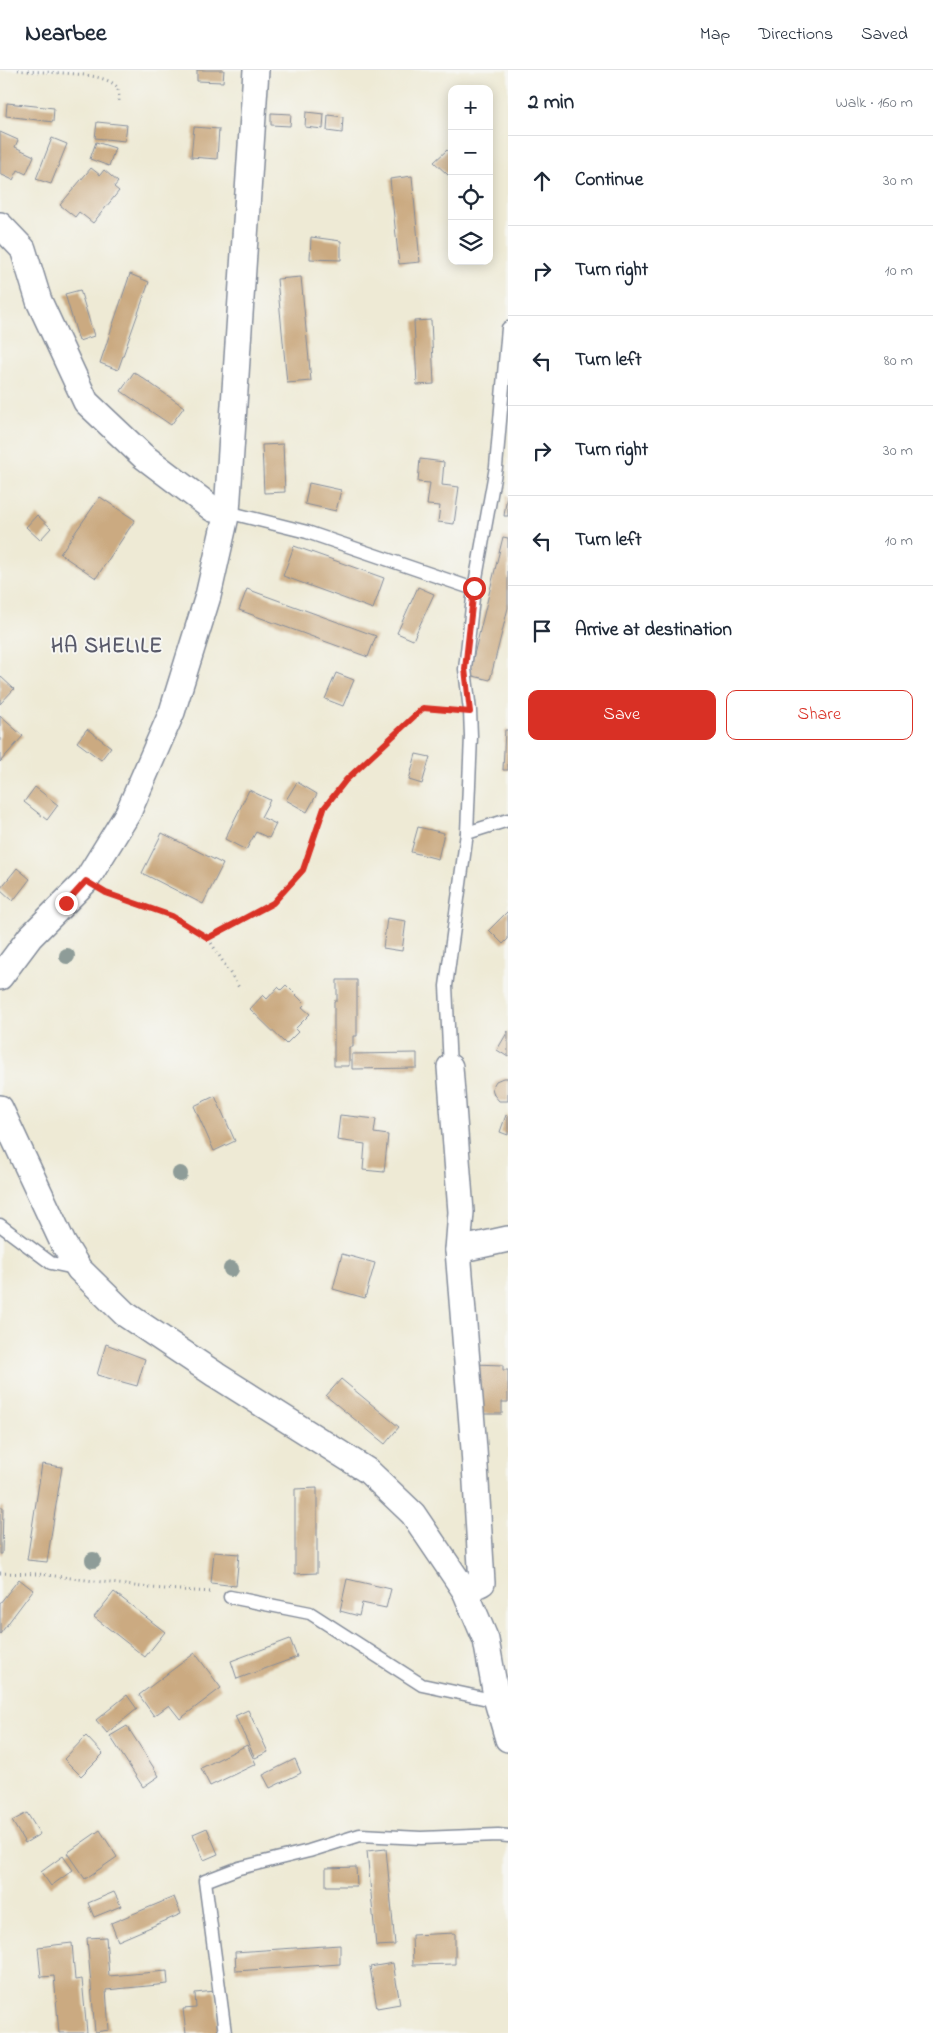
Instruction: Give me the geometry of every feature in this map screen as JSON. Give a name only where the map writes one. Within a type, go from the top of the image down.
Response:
[{"type":"street","points":[[0,977],[30,937],[86,881],[128,813],[172,712],[208,596],[227,512],[256,70]]},
{"type":"street","points":[[0,225],[23,249],[39,301],[86,402],[143,456],[213,508],[227,512]]},
{"type":"street","points":[[450,1067],[462,1212],[458,1250],[474,1449],[482,1583],[465,1591]]},
{"type":"street","points":[[0,1108],[63,1243],[79,1269],[125,1314],[216,1375],[368,1471],[413,1514],[497,1639],[497,1701],[508,1738]]},
{"type":"street","points":[[458,1250],[508,1239]]},
{"type":"lane","points":[[450,1067],[446,986],[467,833],[470,712],[465,669],[474,588],[496,467],[508,328]]},
{"type":"lane","points":[[227,512],[307,532],[474,588]]},
{"type":"lane","points":[[467,833],[508,820]]},
{"type":"lane","points":[[0,1225],[51,1263],[79,1269]]},
{"type":"lane","points":[[230,1597],[310,1613],[422,1685],[497,1701]]},
{"type":"lane","points":[[225,2033],[205,1881],[240,1868],[309,1851],[360,1835],[421,1838],[508,1836]]},
{"type":"path","points":[[18,70],[82,70],[108,76],[118,88],[119,102]]},
{"type":"path","points":[[208,938],[273,903],[303,870],[324,808],[346,780],[423,708],[470,712]]},
{"type":"path","points":[[86,881],[106,893],[172,916],[208,938],[240,989]]},
{"type":"path","points":[[0,1573],[39,1574],[150,1588],[211,1592],[230,1597]]},
{"type":"building","points":[[197,70],[224,70],[223,82],[197,81]]},
{"type":"building","points":[[7,103],[54,108],[53,122],[6,116]]},
{"type":"building","points":[[306,112],[324,114],[323,129],[305,127]]},
{"type":"building","points":[[271,113],[291,114],[290,126],[271,125]]},
{"type":"building","points":[[328,115],[343,117],[342,133],[327,131]]},
{"type":"building","points":[[97,122],[127,125],[125,141],[95,138]]},
{"type":"building","points":[[194,127],[219,129],[217,159],[191,157]]},
{"type":"building","points":[[0,132],[18,140],[15,147],[34,156],[26,174],[18,170],[13,180],[0,174]]},
{"type":"building","points":[[52,138],[67,144],[51,184],[36,179]]},
{"type":"building","points":[[96,142],[115,148],[109,166],[90,159]]},
{"type":"building","points":[[447,150],[448,175],[434,162]]},
{"type":"building","points":[[91,168],[100,175],[104,170],[118,182],[114,187],[119,191],[93,223],[79,212],[75,217],[60,205]]},
{"type":"building","points":[[412,176],[420,262],[399,264],[390,179]]},
{"type":"building","points":[[311,237],[341,241],[341,260],[310,259]]},
{"type":"building","points":[[130,274],[149,282],[118,370],[100,363]]},
{"type":"building","points":[[301,277],[311,381],[287,383],[277,279]]},
{"type":"building","points":[[80,290],[94,336],[79,341],[65,294]]},
{"type":"building","points":[[431,320],[434,384],[417,385],[414,321]]},
{"type":"building","points":[[134,372],[184,407],[171,425],[121,391]]},
{"type":"building","points":[[283,444],[285,492],[264,493],[262,445]]},
{"type":"building","points":[[420,459],[444,462],[442,485],[459,487],[454,524],[438,522],[440,506],[427,505],[430,483],[418,482]]},
{"type":"building","points":[[309,483],[341,490],[336,511],[305,504]]},
{"type":"building","points":[[507,495],[508,516],[504,516]]},
{"type":"building","points":[[100,497],[135,520],[96,578],[60,554]]},
{"type":"building","points":[[37,515],[51,528],[40,540],[26,527]]},
{"type":"building","points":[[503,537],[508,538],[508,608],[490,680],[469,675]]},
{"type":"building","points":[[294,546],[384,578],[373,609],[283,576]]},
{"type":"building","points":[[418,587],[434,594],[413,640],[397,633]]},
{"type":"building","points":[[247,589],[376,636],[368,657],[239,610]]},
{"type":"building","points":[[336,673],[354,680],[343,706],[325,699]]},
{"type":"building","points":[[0,676],[14,689],[0,704]]},
{"type":"building","points":[[0,716],[23,736],[0,762]]},
{"type":"building","points":[[87,729],[111,747],[101,760],[77,742]]},
{"type":"building","points":[[505,730],[508,730],[508,770],[503,770]]},
{"type":"building","points":[[416,754],[430,757],[422,784],[409,780]]},
{"type":"building","points":[[297,782],[317,794],[307,812],[286,800]]},
{"type":"building","points":[[35,787],[58,805],[47,820],[24,802]]},
{"type":"building","points":[[249,790],[270,800],[261,817],[276,824],[269,838],[256,832],[246,850],[225,839]]},
{"type":"building","points":[[418,827],[444,833],[438,859],[411,852]]},
{"type":"building","points":[[162,833],[223,864],[203,904],[142,873]]},
{"type":"building","points":[[17,868],[30,879],[13,901],[0,889]]},
{"type":"building","points":[[508,911],[508,939],[503,944],[489,930]]},
{"type":"building","points":[[387,918],[406,921],[402,951],[383,948]]},
{"type":"building","points":[[337,980],[357,980],[357,1036],[353,1036],[353,1047],[349,1047],[349,1066],[334,1066],[334,1001],[337,1001]]},
{"type":"building","points":[[286,985],[305,1004],[302,1007],[310,1014],[295,1029],[298,1032],[286,1044],[250,1009],[263,995],[267,999],[278,987],[281,990]]},
{"type":"building","points":[[508,1031],[508,1057],[497,1050]]},
{"type":"building","points":[[417,1053],[417,1068],[352,1069],[352,1054]]},
{"type":"building","points":[[508,1078],[508,1101],[499,1101],[494,1095],[492,1088],[496,1081]]},
{"type":"building","points":[[215,1096],[235,1141],[214,1151],[194,1106]]},
{"type":"building","points":[[340,1115],[376,1119],[374,1133],[388,1135],[384,1172],[363,1170],[365,1144],[337,1140]]},
{"type":"building","points":[[506,1115],[508,1116],[508,1135],[500,1132]]},
{"type":"building","points":[[342,1254],[375,1263],[365,1298],[333,1289]]},
{"type":"building","points":[[106,1344],[145,1359],[137,1386],[97,1375]]},
{"type":"building","points":[[473,1364],[503,1365],[503,1370],[508,1370],[508,1402],[502,1402],[502,1414],[480,1414]]},
{"type":"building","points":[[341,1379],[399,1427],[385,1444],[326,1396]]},
{"type":"building","points":[[42,1464],[62,1467],[47,1562],[27,1560]]},
{"type":"building","points":[[317,1488],[317,1573],[295,1574],[295,1489]]},
{"type":"building","points":[[0,1507],[3,1507],[2,1554],[0,1554]]},
{"type":"building","points":[[214,1552],[239,1554],[236,1586],[211,1583]]},
{"type":"building","points":[[19,1579],[33,1590],[0,1634],[0,1603]]},
{"type":"building","points":[[347,1579],[391,1589],[386,1608],[362,1603],[359,1616],[340,1611]]},
{"type":"building","points":[[114,1592],[165,1632],[145,1657],[94,1617]]},
{"type":"building","points":[[290,1639],[297,1657],[237,1679],[231,1661]]},
{"type":"building","points":[[195,1653],[221,1688],[180,1719],[169,1705],[154,1716],[139,1695]]},
{"type":"building","points":[[127,1695],[137,1709],[107,1733],[96,1720]]},
{"type":"building","points":[[248,1710],[268,1752],[255,1758],[235,1716]]},
{"type":"building","points":[[127,1726],[159,1776],[143,1787],[110,1736]]},
{"type":"building","points":[[86,1736],[103,1754],[81,1776],[64,1759]]},
{"type":"building","points":[[247,1745],[256,1764],[210,1786],[201,1768]]},
{"type":"building","points":[[295,1759],[301,1773],[270,1788],[263,1775]]},
{"type":"building","points":[[27,1813],[40,1834],[25,1843],[12,1821]]},
{"type":"building","points":[[207,1828],[218,1854],[204,1860],[193,1834]]},
{"type":"building","points":[[100,1830],[117,1857],[85,1879],[67,1853]]},
{"type":"building","points":[[386,1849],[395,1945],[376,1946],[367,1851]]},
{"type":"building","points":[[63,1856],[73,1870],[51,1886],[41,1872]]},
{"type":"building","points":[[356,1867],[357,1886],[326,1886],[326,1868]]},
{"type":"building","points":[[114,1892],[121,1906],[94,1917],[88,1903]]},
{"type":"building","points":[[174,1897],[181,1914],[118,1941],[111,1923]]},
{"type":"building","points":[[455,1933],[455,1964],[413,1965],[412,1935]]},
{"type":"building","points":[[106,1937],[109,1976],[167,1971],[168,1984],[106,1990],[109,2030],[95,2032],[87,1938]]},
{"type":"building","points":[[72,1943],[75,1980],[82,1979],[87,2033],[59,2033],[54,1976],[41,1977],[38,1947]]},
{"type":"building","points":[[340,1945],[340,1964],[236,1971],[235,1952]]},
{"type":"building","points":[[393,1963],[400,2004],[377,2008],[370,1967]]},
{"type":"building","points":[[215,1991],[219,2033],[186,2033],[183,2009],[196,2008],[195,1993]]},
{"type":"district","name":"HA SHELILE","points":[[107,645]]},
{"type":"route","points":[[66,903],[86,881],[106,893],[172,916],[208,938],[221,929],[273,903],[303,870],[324,808],[346,780],[423,708],[470,712],[465,669],[474,588]]}]
